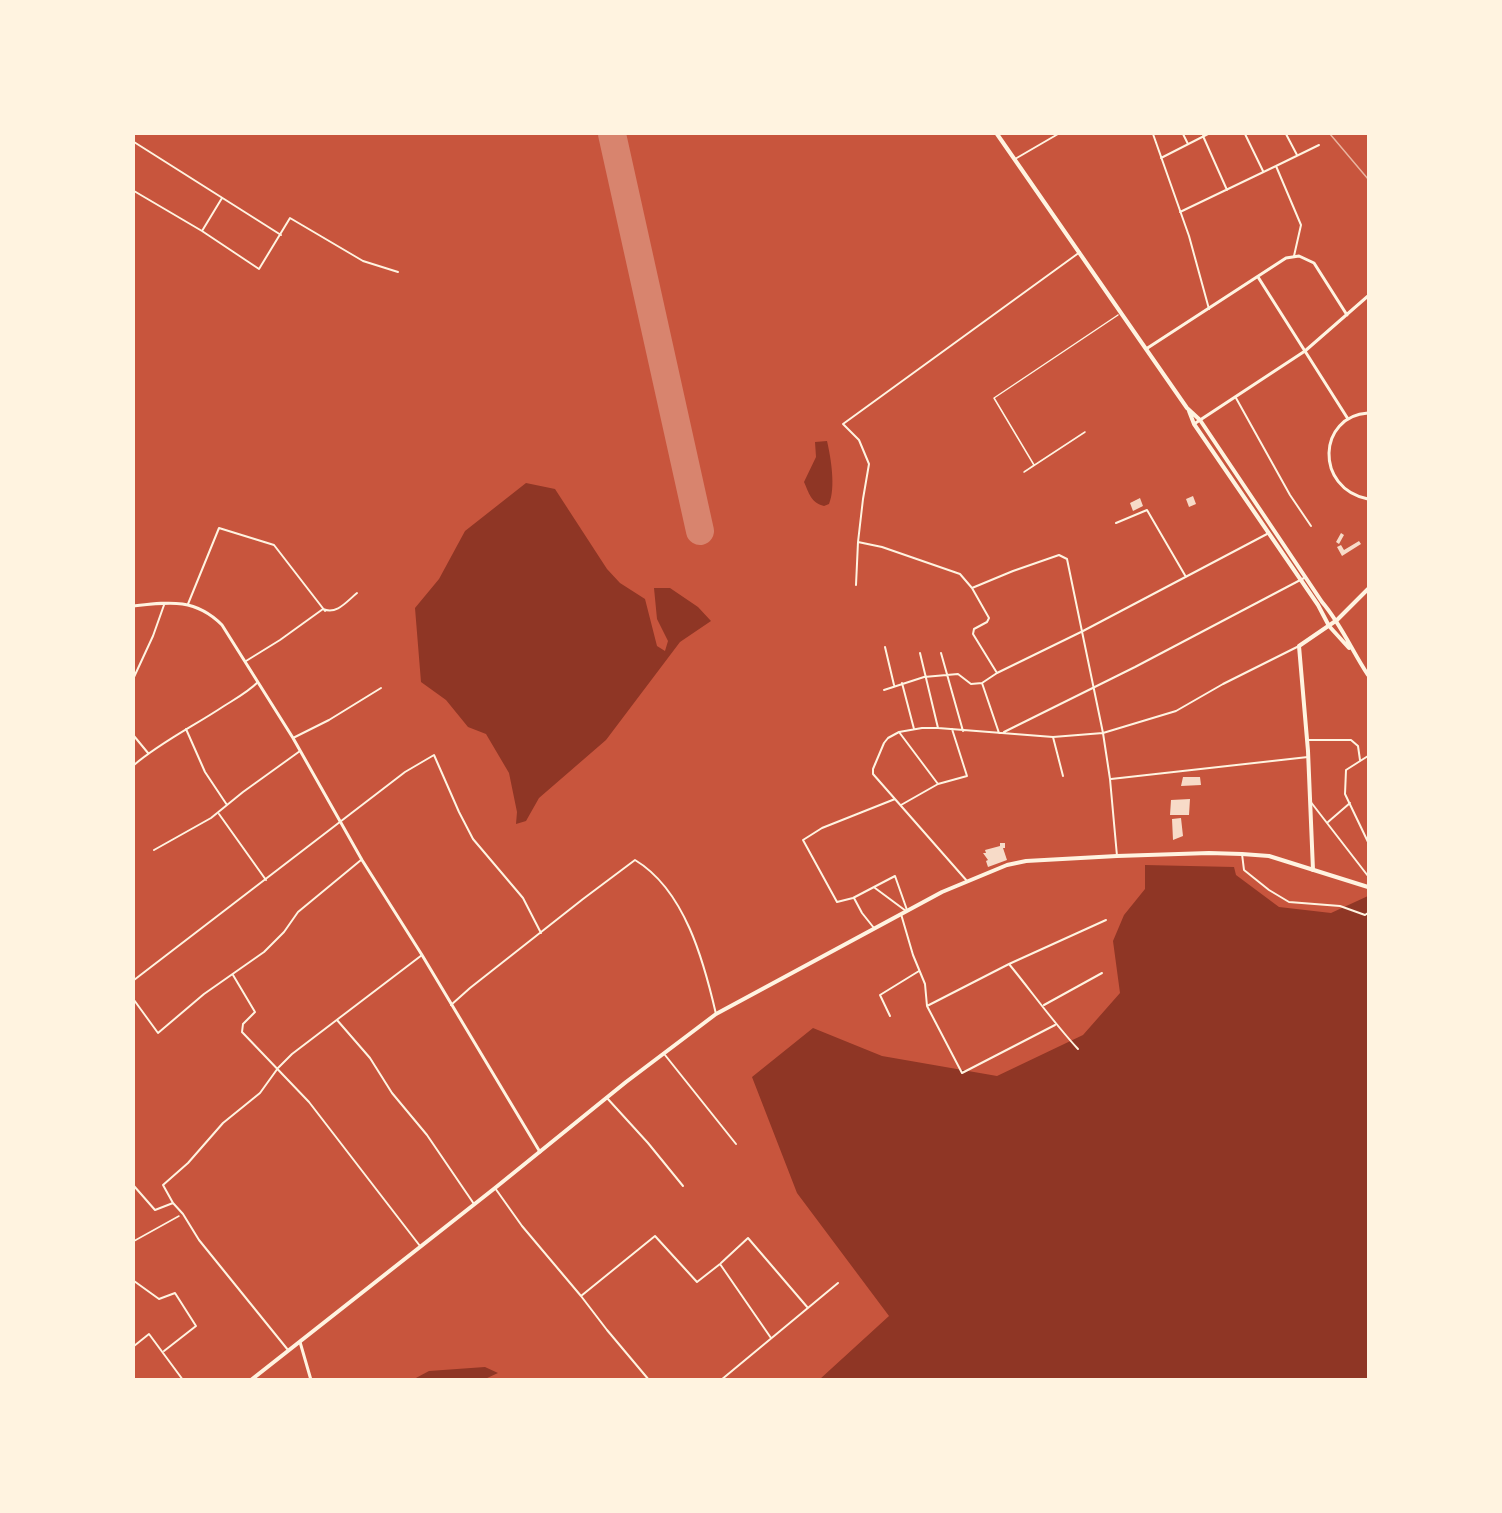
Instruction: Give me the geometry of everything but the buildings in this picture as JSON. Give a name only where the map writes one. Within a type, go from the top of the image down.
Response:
[{"type":"main road","points":[[997,134],[1187,408],[1194,424],[1287,558],[1329,626],[1352,650]]},
{"type":"main road","points":[[1187,408],[1200,420],[1322,602],[1337,620],[1368,675]]},
{"type":"main road","points":[[1287,558],[1292,555]]},
{"type":"main road","points":[[1313,870],[1307,740],[1299,646],[1337,620],[1368,589]]},
{"type":"main road","points":[[251,1380],[716,1014],[874,928],[967,881],[1007,865],[1026,861],[1117,855],[1209,853],[1269,856],[1368,887]]},
{"type":"street","points":[[1015,159],[1058,134]]},
{"type":"street","points":[[1153,134],[1189,236],[1209,309]]},
{"type":"street","points":[[1183,134],[1188,144]]},
{"type":"street","points":[[1161,158],[1208,134]]},
{"type":"street","points":[[1245,134],[1264,172]]},
{"type":"street","points":[[1286,134],[1297,156]]},
{"type":"street","points":[[1203,136],[1227,190]]},
{"type":"street","points":[[134,142],[280,235]]},
{"type":"street","points":[[1180,212],[1320,145]]},
{"type":"street","points":[[1276,166],[1301,225],[1294,256]]},
{"type":"street","points":[[134,191],[202,231],[259,269],[290,218],[363,261],[398,272]]},
{"type":"street","points":[[202,231],[222,198]]},
{"type":"street","points":[[856,585],[858,542],[869,464],[860,440],[843,424],[1080,252]]},
{"type":"street","points":[[1146,349],[1280,261],[1294,256],[1303,257],[1314,263],[1347,315]]},
{"type":"street","points":[[1258,277],[1348,419]]},
{"type":"street","points":[[1194,424],[1305,351],[1368,296]]},
{"type":"street","points":[[1236,398],[1290,495],[1311,526]]},
{"type":"street","points":[[1368,413],[1348,419],[1338,429],[1331,440],[1329,454],[1330,467],[1336,480],[1345,490],[1368,499]]},
{"type":"street","points":[[1116,523],[1147,510],[1186,577]]},
{"type":"street","points":[[188,604],[219,528],[274,545],[325,610]]},
{"type":"street","points":[[884,690],[924,677],[948,674],[962,675],[971,684],[982,683],[997,673],[1083,631],[1275,530]]},
{"type":"street","points":[[858,542],[882,547],[960,574],[972,588],[989,618],[987,622],[974,629],[973,634],[997,673]]},
{"type":"street","points":[[972,588],[1013,571],[1062,556],[1068,561],[1103,733],[1117,855]]},
{"type":"street","points":[[1000,733],[1135,667],[1306,576]]},
{"type":"street","points":[[246,661],[323,609],[331,612],[337,610],[357,593]]},
{"type":"street","points":[[134,677],[153,636],[164,604]]},
{"type":"street","points":[[134,606],[188,604],[214,617],[222,625],[293,738],[362,860],[540,1152]]},
{"type":"street","points":[[967,881],[873,771],[888,738],[899,732],[914,729],[938,728],[1053,737],[1103,733],[1176,711],[1299,646]]},
{"type":"street","points":[[885,647],[894,685]]},
{"type":"street","points":[[920,652],[924,677],[938,728]]},
{"type":"street","points":[[941,653],[963,730]]},
{"type":"street","points":[[134,765],[148,753],[252,688],[258,681]]},
{"type":"street","points":[[902,683],[914,729]]},
{"type":"street","points":[[982,683],[1000,733]]},
{"type":"street","points":[[293,738],[329,720],[381,688]]},
{"type":"street","points":[[186,729],[205,772],[227,805]]},
{"type":"street","points":[[901,805],[938,784],[967,776],[952,729]]},
{"type":"street","points":[[899,732],[938,784]]},
{"type":"street","points":[[134,736],[148,753]]},
{"type":"street","points":[[1053,737],[1063,776]]},
{"type":"street","points":[[1307,740],[1351,740],[1358,746],[1360,760]]},
{"type":"street","points":[[154,850],[219,813],[300,752]]},
{"type":"street","points":[[134,980],[405,772],[434,755],[473,839],[524,898],[541,933]]},
{"type":"street","points":[[1368,756],[1346,770],[1345,794],[1368,843]]},
{"type":"street","points":[[1110,779],[1308,757]]},
{"type":"street","points":[[895,798],[822,828],[803,839],[837,902],[853,898],[896,876],[919,971],[925,984],[927,1006],[962,1073],[1055,1024]]},
{"type":"street","points":[[1310,801],[1368,876]]},
{"type":"street","points":[[1328,822],[1350,803]]},
{"type":"street","points":[[219,813],[266,880]]},
{"type":"street","points":[[1242,854],[1244,870],[1289,902],[1340,906],[1365,915],[1368,913]]},
{"type":"street","points":[[134,1000],[158,1033],[204,994],[264,952],[284,932],[298,912],[362,860]]},
{"type":"street","points":[[451,1005],[635,860],[652,872],[684,916],[700,954],[716,1014]]},
{"type":"street","points":[[874,887],[905,912]]},
{"type":"street","points":[[853,898],[874,928]]},
{"type":"street","points":[[927,1006],[1009,964],[1106,920]]},
{"type":"street","points":[[288,1350],[199,1240],[163,1185],[188,1163],[222,1123],[260,1093],[278,1068],[422,955]]},
{"type":"street","points":[[1009,964],[1043,1005],[1055,1024],[1078,1049]]},
{"type":"street","points":[[890,1016],[880,994],[919,971]]},
{"type":"street","points":[[134,973],[137,977]]},
{"type":"street","points":[[1043,1005],[1102,973]]},
{"type":"street","points":[[233,975],[255,1012],[243,1024],[242,1032],[309,1102],[421,1246]]},
{"type":"street","points":[[337,1020],[370,1058],[392,1092],[427,1135],[474,1204]]},
{"type":"street","points":[[665,1055],[736,1144]]},
{"type":"street","points":[[607,1098],[683,1186]]},
{"type":"street","points":[[134,1186],[155,1210],[173,1203]]},
{"type":"street","points":[[495,1188],[522,1226],[650,1380]]},
{"type":"street","points":[[581,1296],[655,1236],[697,1282],[748,1238],[781,1274],[807,1308]]},
{"type":"street","points":[[720,1264],[771,1338]]},
{"type":"street","points":[[134,1281],[159,1299],[175,1293],[196,1326],[164,1351]]},
{"type":"street","points":[[721,1380],[838,1283]]},
{"type":"street","points":[[134,1346],[149,1334],[164,1351],[183,1380]]},
{"type":"street","points":[[299,1340],[311,1380]]},
{"type":"path","points":[[1085,432],[1023,472],[1034,465],[994,398],[1121,312]]},
{"type":"path","points":[[134,1241],[183,1214]]},
{"type":"shaded area","points":[[827,441],[832,490],[829,504],[824,506],[813,500],[804,482],[816,457],[815,442]]},
{"type":"shaded area","points":[[526,483],[555,489],[607,569],[620,583],[645,599],[657,646],[665,651],[668,641],[657,619],[654,588],[670,588],[698,607],[711,621],[680,642],[606,740],[539,798],[526,821],[516,824],[517,812],[509,773],[486,734],[468,727],[446,700],[421,682],[415,608],[439,579],[465,531]]},
{"type":"shaded area","points":[[1145,865],[1234,867],[1236,875],[1279,907],[1331,913],[1368,896],[1368,1379],[820,1379],[889,1316],[797,1193],[752,1077],[813,1028],[882,1056],[997,1076],[1083,1035],[1120,993],[1113,941],[1124,915],[1145,889]]},
{"type":"shaded area","points":[[485,1367],[498,1373],[485,1379],[414,1379],[429,1371]]},
{"type":"runway","points":[[612,134],[700,531]]},
{"type":"railway","points":[[1330,134],[1368,179]]}]
